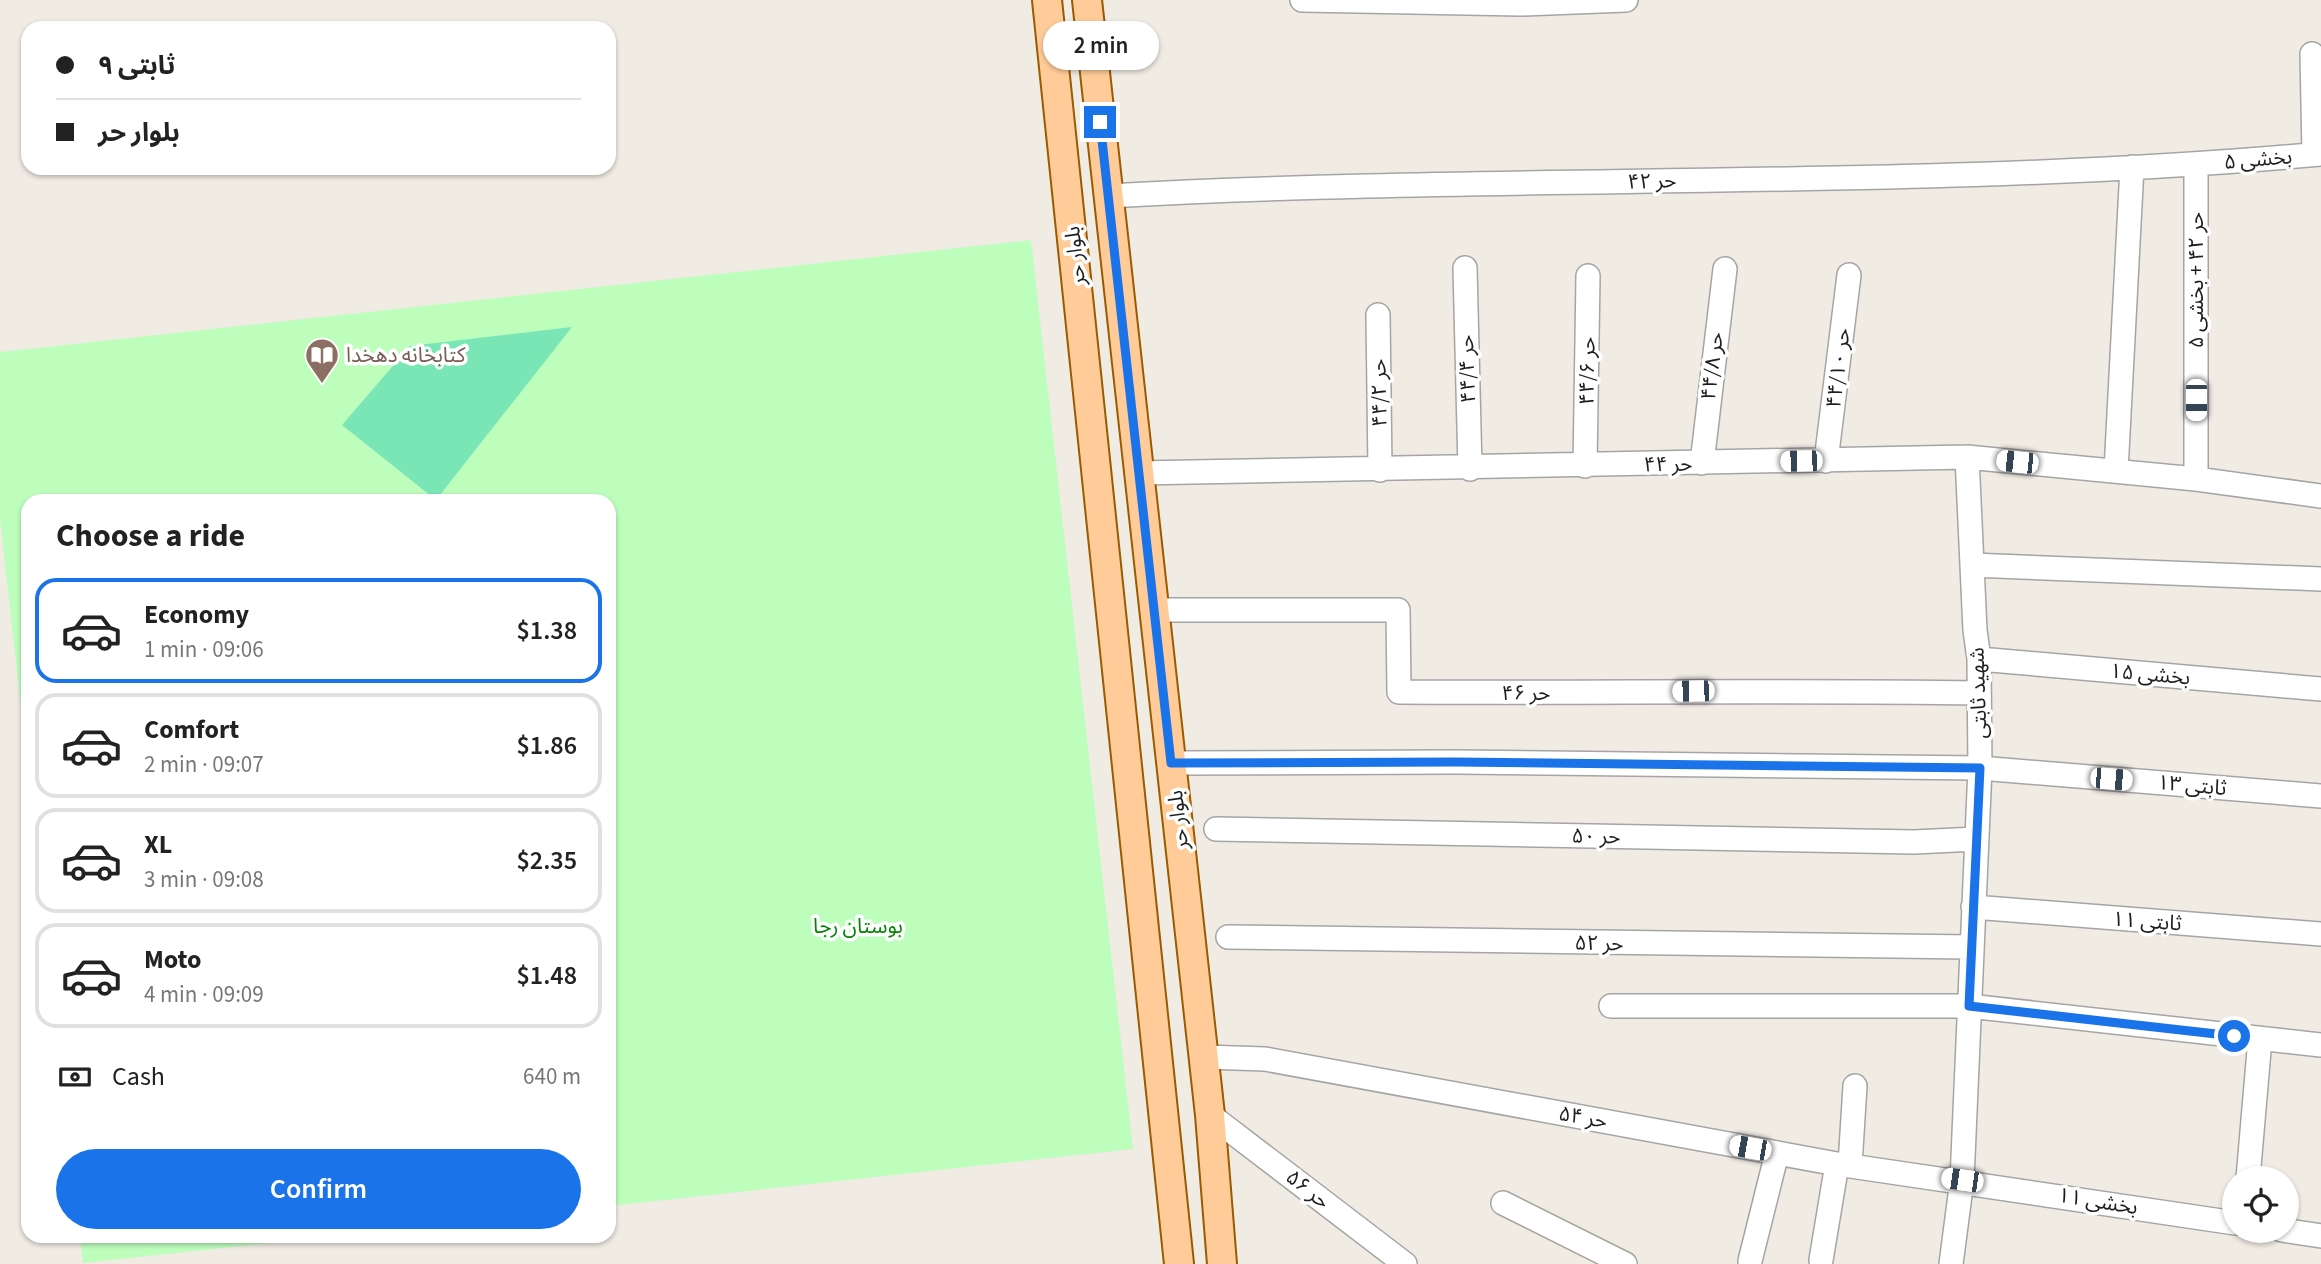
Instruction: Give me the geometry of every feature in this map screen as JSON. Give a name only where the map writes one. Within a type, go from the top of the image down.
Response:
[{"type":"main road","name":"بلوار حر","points":[[1047,0],[1179,1264]]},
{"type":"main road","name":"بلوار حر","points":[[1087,0],[1204,1057],[1222,1264]]},
{"type":"street","points":[[1302,0],[1521,4],[1626,0]]},
{"type":"street","points":[[2312,54],[2318,154]]},
{"type":"street","name":"بخشی ۵","points":[[2196,164],[2318,154]]},
{"type":"street","name":"حر ۴۲","points":[[1108,196],[1274,186],[1579,183],[2196,164]]},
{"type":"street","name":"حر ۴۲ + بخشی ۵","points":[[2196,164],[2196,479]]},
{"type":"street","points":[[2116,471],[2132,167]]},
{"type":"street","name":"حر ۴۴/۴","points":[[1465,268],[1470,469]]},
{"type":"street","name":"حر ۴۴/۸","points":[[1702,463],[1725,269]]},
{"type":"street","name":"حر ۴۴/۱۰","points":[[1826,461],[1849,275]]},
{"type":"street","name":"حر ۴۴/۶","points":[[1585,466],[1588,276]]},
{"type":"street","name":"حر ۴۴/۲","points":[[1378,315],[1380,470]]},
{"type":"street","name":"حر ۴۴","points":[[1139,473],[1470,469],[1967,457],[2196,479],[2321,496]]},
{"type":"street","name":"شهید ثابتی","points":[[1951,1264],[1962,1180],[1980,768],[1979,659],[1967,457]]},
{"type":"street","points":[[1972,565],[2321,579]]},
{"type":"street","name":"حر ۴۶","points":[[1154,610],[1398,610],[1399,692],[1610,693],[1748,690],[1979,693]]},
{"type":"street","name":"بخشی ۱۵","points":[[1979,659],[2321,689]]},
{"type":"street","name":"ثابتی ۱۳","points":[[1171,763],[1455,762],[1980,768],[2321,796]]},
{"type":"street","name":"حر ۵۰","points":[[1216,829],[1914,842],[1976,839]]},
{"type":"street","name":"ثابتی ۱۱","points":[[1972,908],[2321,934]]},
{"type":"street","name":"حر ۵۲","points":[[1228,937],[1971,947]]},
{"type":"street","points":[[1611,1006],[1969,1006],[2321,1045]]},
{"type":"street","points":[[2249,1166],[2260,1039]]},
{"type":"street","name":"حر ۵۴","points":[[1204,1057],[1265,1059],[1844,1165],[1962,1180]]},
{"type":"street","points":[[1821,1260],[1844,1165],[1855,1086]]},
{"type":"street","name":"حر ۵۶","points":[[1210,1115],[1405,1264]]},
{"type":"street","points":[[1750,1261],[1777,1153]]},
{"type":"street","name":"بخشی ۱۱","points":[[1962,1180],[2222,1221]]},
{"type":"street","points":[[1503,1203],[1625,1264]]},
{"type":"street","points":[[2299,1233],[2321,1236]]},
{"type":"green space","name":"بوستان رجا","points":[[1031,240],[1133,1149],[616,1205],[616,494],[21,494],[21,706],[0,519],[0,352]]},
{"type":"green space","points":[[572,327],[441,494],[428,494],[342,425],[410,346]]},
{"type":"green space","points":[[81,1243],[270,1243],[83,1263]]},
{"type":"place","name":"کتابخانه دهخدا","points":[[322,385]]},
{"type":"route","points":[[1100,122],[1171,763],[1455,762],[1980,768],[1969,1006],[2234,1036]]}]
